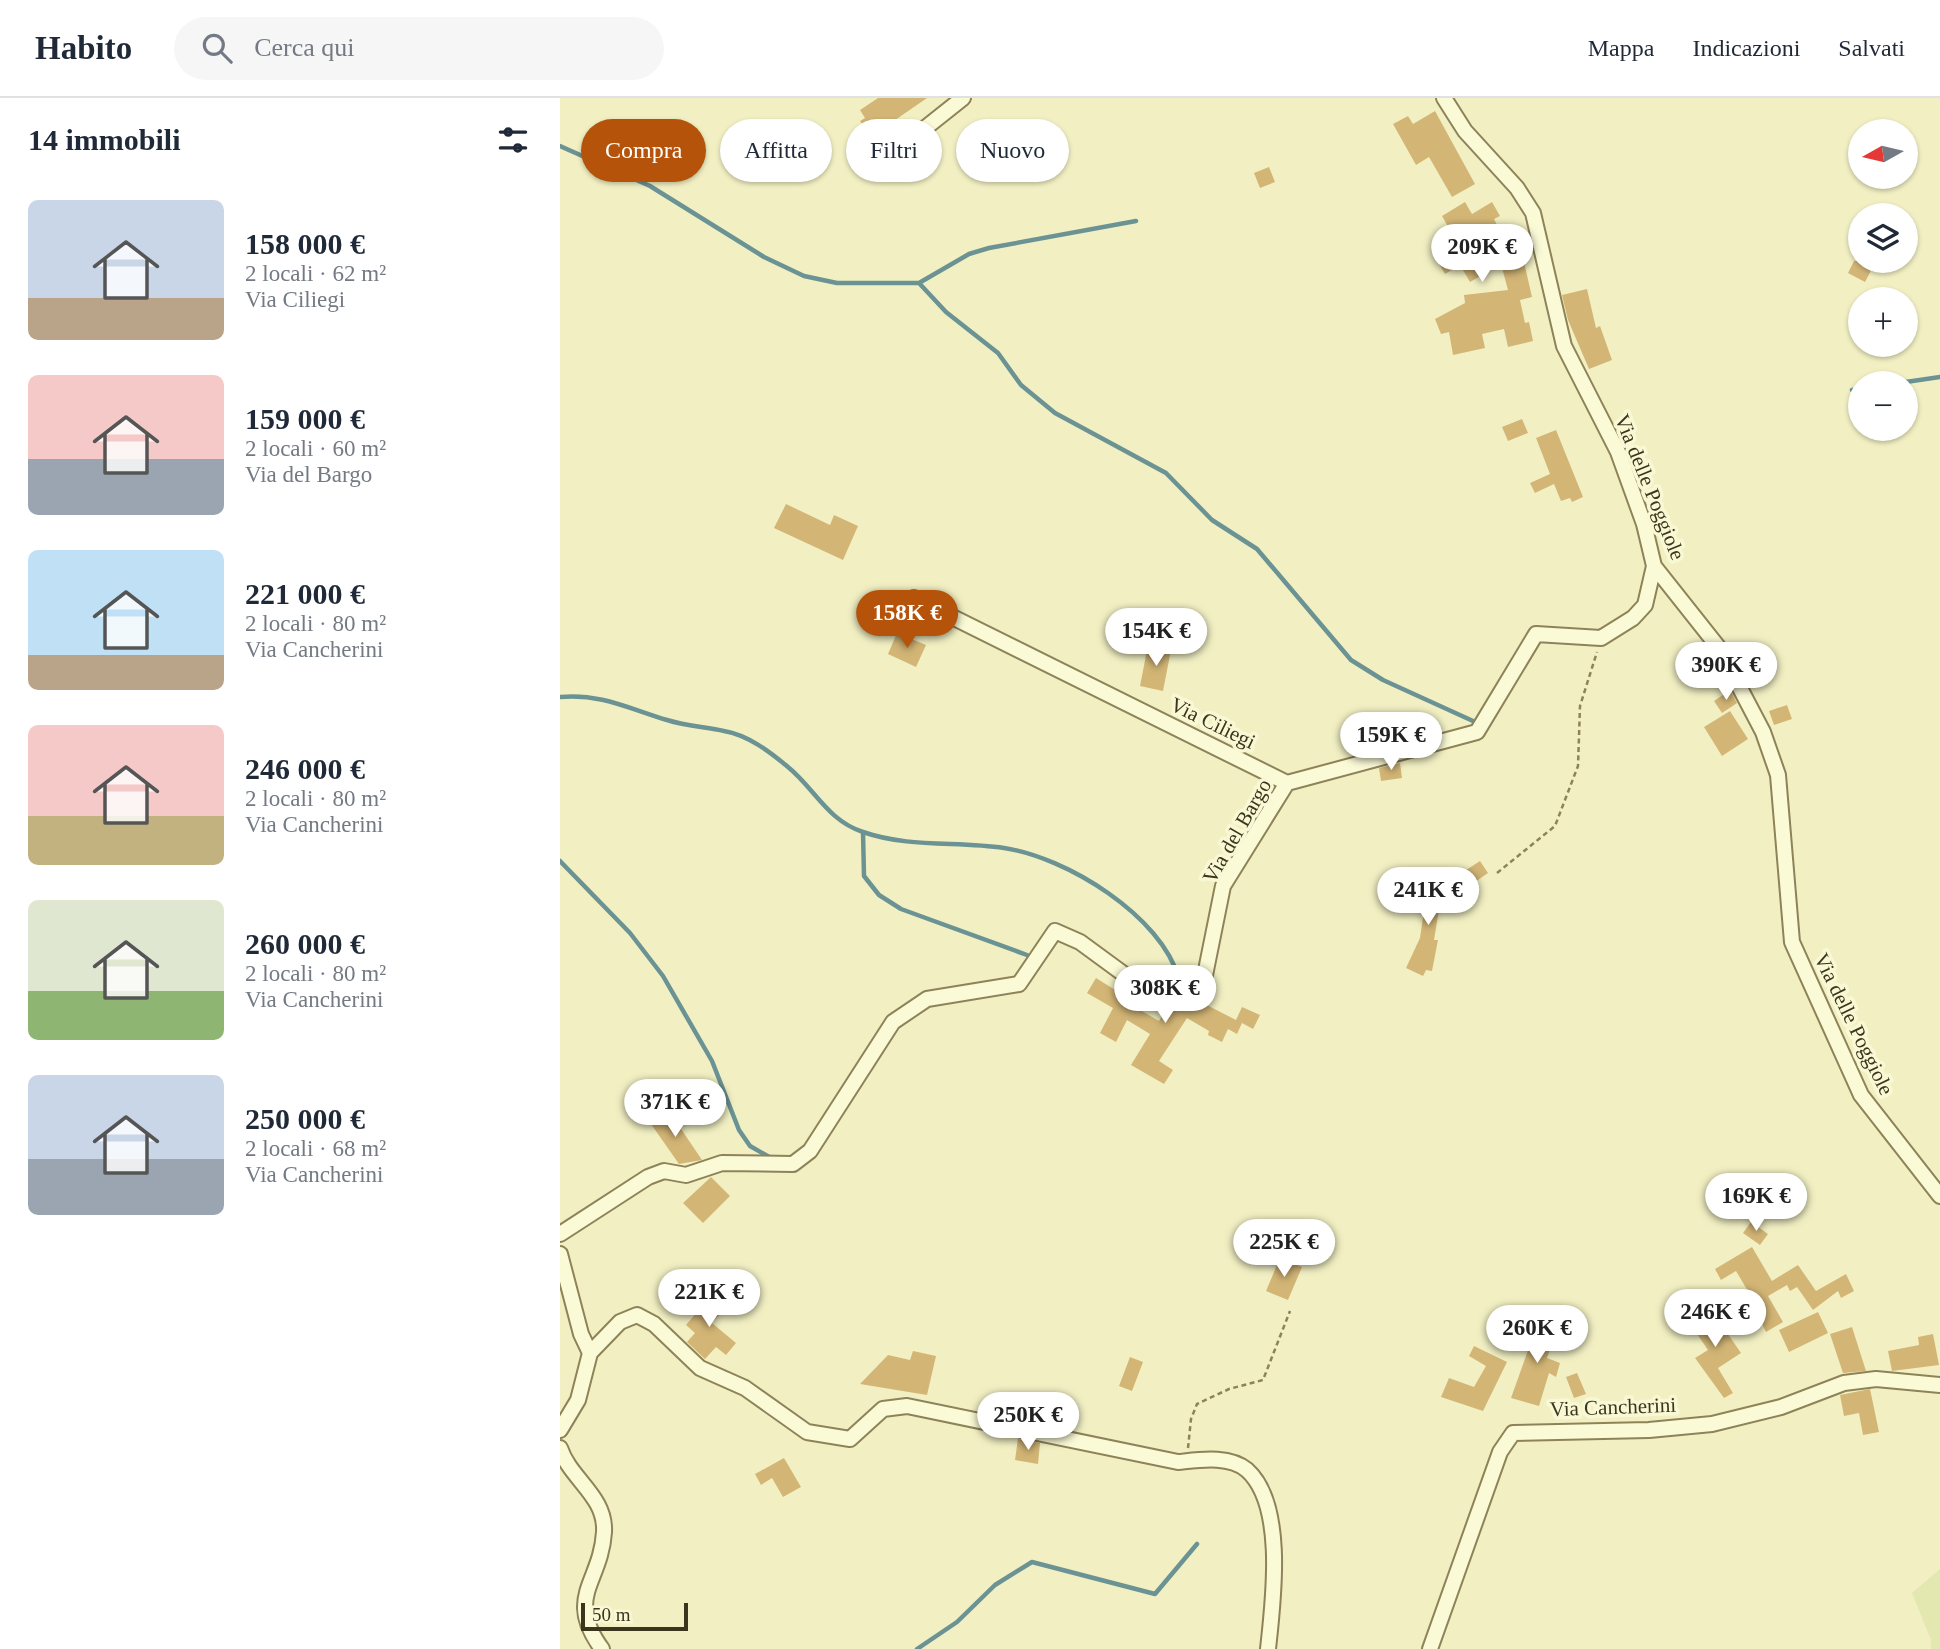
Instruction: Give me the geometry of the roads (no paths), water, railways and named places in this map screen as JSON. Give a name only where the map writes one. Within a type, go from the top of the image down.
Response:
[{"type":"street","points":[[937,119],[963,98]]},
{"type":"street","name":"Via delle Poggiole","points":[[1444,98],[1465,131],[1517,188],[1534,214],[1564,346],[1618,452],[1644,524],[1654,566],[1719,648],[1763,732],[1778,775],[1792,942],[1861,1095],[1940,1196]]},
{"type":"street","name":"Via del Bargo","points":[[560,1234],[648,1177],[664,1171],[687,1175],[722,1163],[793,1164],[810,1150],[893,1022],[927,999],[1019,984],[1055,931],[1080,942],[1155,997],[1178,984],[1202,990],[1223,886],[1287,783],[1477,732],[1536,634],[1601,638],[1633,618],[1646,605],[1654,566]]},
{"type":"street","name":"Via Ciliegi","points":[[902,618],[914,598],[1287,783]]},
{"type":"street","points":[[560,1254],[581,1334],[590,1353]]},
{"type":"street","points":[[560,1430],[578,1400],[590,1353],[620,1322],[637,1315],[654,1324],[700,1368],[744,1388],[807,1432],[850,1439],[883,1409],[907,1406],[995,1426],[1187,1461],[1217,1459],[1247,1470],[1265,1498],[1274,1531],[1273,1601],[1268,1649]]},
{"type":"street","name":"Via Cancherini","points":[[1430,1649],[1495,1464],[1513,1433],[1649,1430],[1712,1424],[1781,1407],[1844,1383],[1876,1379],[1940,1385]]},
{"type":"street","points":[[560,1448],[563,1458],[599,1504],[604,1532],[584,1603],[587,1629],[602,1649]]},
{"type":"waterway","points":[[560,146],[650,186],[764,257],[804,276],[837,283],[919,283],[946,312],[998,353],[1021,385],[1055,413],[1166,473],[1212,520],[1257,549],[1351,660],[1383,680],[1473,721]]},
{"type":"waterway","points":[[919,283],[969,254],[989,248],[1136,221]]},
{"type":"waterway","points":[[1918,380],[1940,377]]},
{"type":"waterway","points":[[560,697],[588,697],[674,722],[742,736],[788,767],[840,820],[863,832],[915,842],[1004,848],[1055,863],[1108,893],[1133,912],[1153,933],[1169,956],[1179,979]]},
{"type":"waterway","points":[[863,832],[864,876],[879,895],[901,909],[1027,955]]},
{"type":"waterway","points":[[560,861],[630,933],[663,976],[712,1061],[739,1130],[750,1146],[771,1158]]},
{"type":"waterway","points":[[917,1649],[957,1622],[995,1585],[1032,1562],[1155,1594],[1197,1544]]}]
